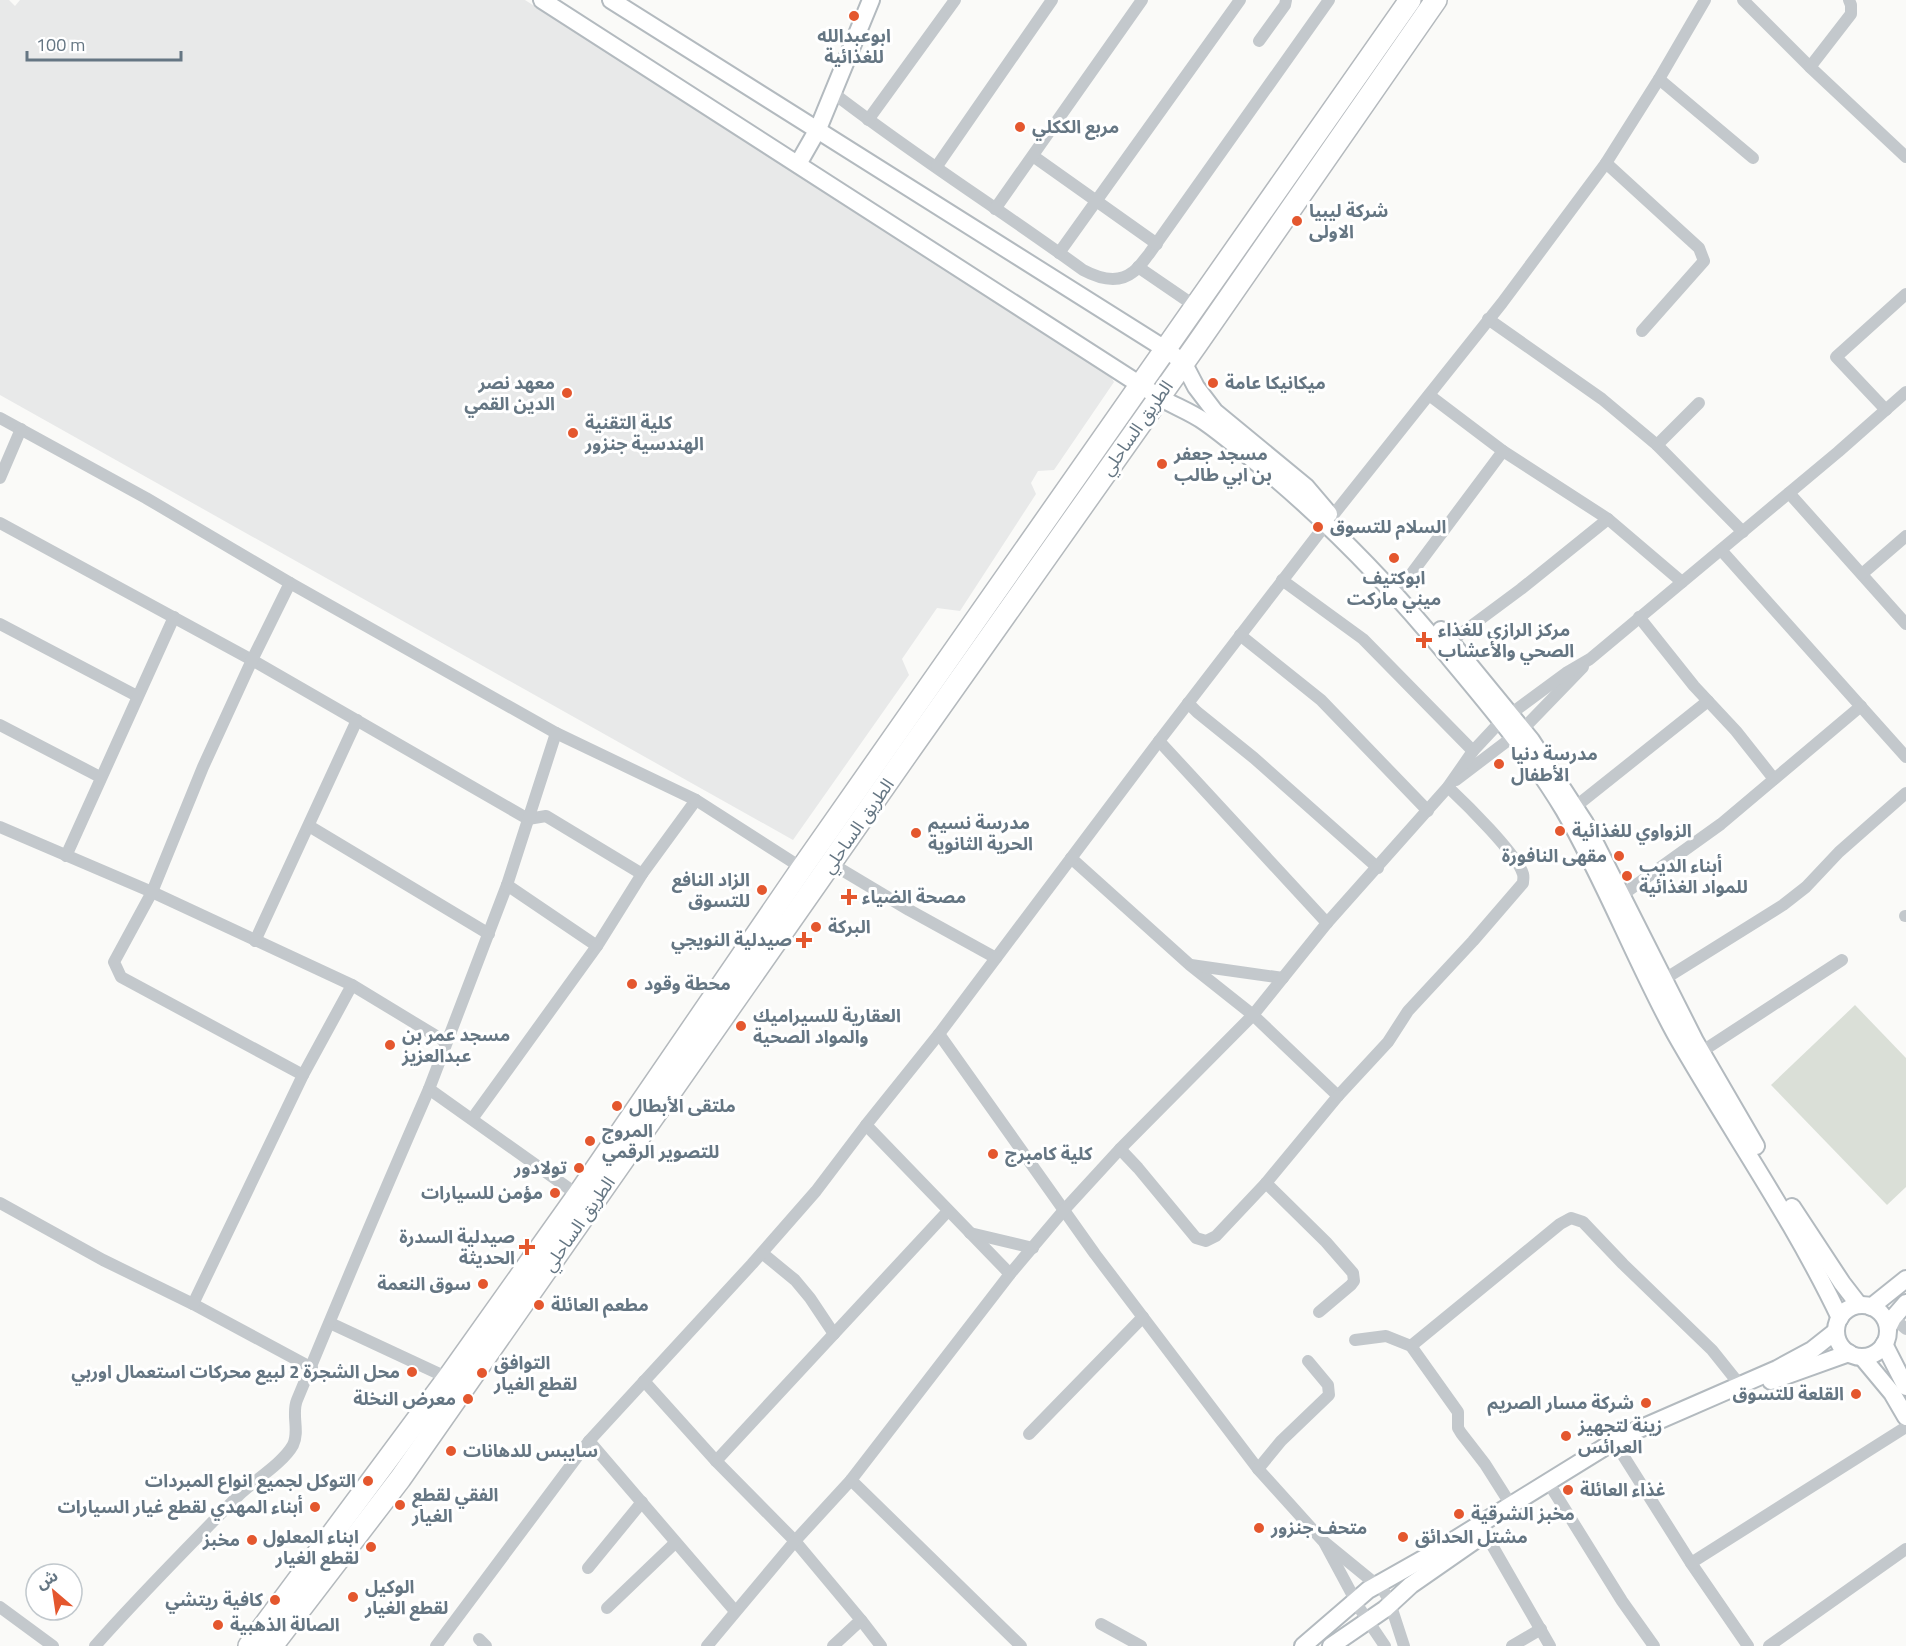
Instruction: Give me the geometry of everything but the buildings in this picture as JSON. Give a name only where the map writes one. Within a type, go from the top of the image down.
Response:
[{"type":"highway","name":"الطريق الساحلي","points":[[249,1646],[448,1378],[578,1195],[802,868],[1410,0]]},
{"type":"highway","name":"الطريق الساحلي","points":[[272,1646],[400,1479],[1436,0]]},
{"type":"street","points":[[542,0],[1159,397],[1206,422],[1328,520],[1402,585],[1451,641],[1575,807],[1701,1052],[1806,1229],[1842,1283],[1865,1306],[1882,1315],[1893,1330],[1906,1387]]},
{"type":"street","points":[[611,0],[1165,348],[1183,362],[1196,387],[1215,412],[1306,487],[1328,520],[1506,717]]},
{"type":"street","points":[[798,164],[818,129],[871,0]]},
{"type":"street","points":[[868,120],[955,0]]},
{"type":"street","points":[[937,166],[1052,0]]},
{"type":"street","points":[[996,208],[1142,0]]},
{"type":"street","points":[[1059,253],[1240,0]]},
{"type":"street","points":[[1259,41],[1285,5],[1286,0]]},
{"type":"street","points":[[832,92],[868,120],[1083,270],[1111,279],[1132,273],[1157,244],[1329,0]]},
{"type":"street","points":[[436,1646],[589,1441],[816,1191],[939,1034],[1282,580],[1429,395],[1606,163],[1705,0]]},
{"type":"street","points":[[1743,0],[1809,67],[1904,152]]},
{"type":"street","points":[[1809,67],[1851,14],[1849,0]]},
{"type":"street","points":[[1659,78],[1753,159]]},
{"type":"street","points":[[1033,156],[1157,244]]},
{"type":"street","points":[[1606,163],[1699,248],[1703,255],[1704,261],[1642,331]]},
{"type":"street","points":[[1138,267],[1195,306]]},
{"type":"street","points":[[1886,410],[1836,357],[1906,294]]},
{"type":"street","points":[[1488,319],[1602,399],[1657,445],[1743,532]]},
{"type":"street","points":[[1449,786],[1518,733],[1590,659],[1790,493],[1906,392]]},
{"type":"street","points":[[1429,395],[1503,451],[1608,519],[1682,582]]},
{"type":"street","points":[[1657,445],[1699,403]]},
{"type":"street","points":[[0,418],[146,498],[290,583],[556,733],[696,800],[802,868]]},
{"type":"street","points":[[0,478],[21,429]]},
{"type":"street","points":[[1402,585],[1503,451]]},
{"type":"street","points":[[1790,493],[1906,624]]},
{"type":"street","points":[[1451,641],[1521,589],[1608,519]]},
{"type":"street","points":[[0,523],[252,660],[528,819],[546,816],[642,874]]},
{"type":"street","points":[[1862,574],[1906,536]]},
{"type":"street","points":[[1721,550],[1906,757]]},
{"type":"street","points":[[1282,580],[1363,639],[1473,751]]},
{"type":"street","points":[[290,583],[203,767],[152,892],[114,962],[121,977],[303,1075]]},
{"type":"street","points":[[66,856],[174,617]]},
{"type":"street","points":[[1639,617],[1774,779]]},
{"type":"street","points":[[0,624],[137,696]]},
{"type":"street","points":[[1240,635],[1321,700],[1428,811]]},
{"type":"street","points":[[707,1646],[795,1541],[851,1480],[1010,1275],[1064,1210],[1120,1149],[1253,1015],[1328,923],[1449,786],[1473,751],[1506,717],[1566,673],[1590,659]]},
{"type":"street","points":[[1575,807],[1708,701]]},
{"type":"street","points":[[1188,703],[1378,868]]},
{"type":"street","points":[[1622,895],[1721,824],[1861,706]]},
{"type":"street","points":[[255,941],[357,720]]},
{"type":"street","points":[[0,724],[100,777]]},
{"type":"street","points":[[95,1646],[242,1493],[293,1444],[296,1436],[296,1403],[359,1249],[429,1089],[507,885],[556,733]]},
{"type":"street","points":[[1518,733],[1605,886],[1648,981],[1676,1033],[1814,1266],[1838,1325],[1840,1344],[1856,1355],[1892,1393],[1906,1417]]},
{"type":"street","points":[[1159,741],[1328,923]]},
{"type":"street","points":[[1120,1149],[1199,1241],[1206,1241],[1215,1236],[1266,1183],[1338,1096],[1388,1042],[1408,1011],[1473,941],[1522,883],[1522,872],[1512,857],[1449,786]]},
{"type":"street","points":[[1663,980],[1782,905],[1806,887],[1839,852],[1906,793]]},
{"type":"street","points":[[472,1119],[597,946],[642,874],[696,800]]},
{"type":"street","points":[[309,826],[489,934]]},
{"type":"street","points":[[0,827],[152,892],[352,985],[446,1042]]},
{"type":"street","points":[[1071,858],[1190,965],[1253,1015],[1338,1096]]},
{"type":"street","points":[[832,864],[996,958]]},
{"type":"street","points":[[507,885],[597,946]]},
{"type":"street","points":[[1701,1052],[1842,960]]},
{"type":"street","points":[[1190,965],[1283,978]]},
{"type":"street","points":[[193,1304],[303,1075],[352,985]]},
{"type":"street","points":[[939,1034],[1064,1210],[1258,1469],[1323,1541],[1378,1584],[1386,1594],[1404,1646]]},
{"type":"street","points":[[429,1089],[578,1195]]},
{"type":"street","points":[[866,1125],[1010,1275]]},
{"type":"street","points":[[1266,1183],[1326,1242],[1353,1273],[1354,1281],[1351,1285],[1319,1312]]},
{"type":"street","points":[[0,1203],[103,1260],[193,1304],[312,1368]]},
{"type":"street","points":[[716,1461],[948,1211]]},
{"type":"street","points":[[1411,1346],[1560,1224],[1571,1218],[1583,1222],[1712,1350],[1740,1385]]},
{"type":"street","points":[[969,1232],[1033,1248]]},
{"type":"street","points":[[762,1253],[795,1280],[834,1334]]},
{"type":"street","points":[[1303,1646],[1356,1599],[1378,1584],[1511,1506],[1621,1437],[1777,1369],[1812,1350],[1838,1325],[1845,1312],[1865,1306],[1906,1279]]},
{"type":"street","points":[[1331,1646],[1390,1605],[1411,1585],[1485,1533],[1619,1449],[1772,1381],[1856,1355],[1875,1353],[1893,1330],[1906,1303]]},
{"type":"street","points":[[1029,1434],[1143,1317]]},
{"type":"street","points":[[330,1323],[448,1378]]},
{"type":"street","points":[[1355,1340],[1386,1336],[1411,1346],[1458,1412],[1458,1428],[1485,1464],[1511,1506]]},
{"type":"street","points":[[1258,1469],[1281,1440],[1329,1395],[1328,1384],[1308,1361]]},
{"type":"street","points":[[644,1381],[716,1461],[795,1541],[881,1646]]},
{"type":"street","points":[[1691,1563],[1906,1427]]},
{"type":"street","points":[[589,1441],[735,1611]]},
{"type":"street","points":[[1619,1449],[1691,1563],[1748,1646]]},
{"type":"street","points":[[851,1480],[1021,1646]]},
{"type":"street","points":[[1553,1490],[1622,1601],[1654,1646]]},
{"type":"street","points":[[588,1568],[642,1502]]},
{"type":"street","points":[[1485,1533],[1550,1646]]},
{"type":"street","points":[[1323,1541],[1368,1621],[1385,1646]]},
{"type":"street","points":[[607,1608],[675,1543]]},
{"type":"street","points":[[1769,1646],[1906,1549]]},
{"type":"street","points":[[0,1607],[53,1646]]},
{"type":"street","points":[[833,1646],[861,1620]]},
{"type":"street","points":[[1101,1624],[1141,1646]]},
{"type":"street","points":[[1512,1646],[1541,1629]]},
{"type":"shaded area","name":"كلية التقنية الهندسية جنزور","points":[[0,0],[9,0],[15,6],[20,0],[525,0],[1106,369],[1114,382],[1054,470],[1038,471],[1031,483],[1036,494],[960,611],[937,608],[902,659],[909,675],[793,840],[0,395]]},
{"type":"shaded area","points":[[1855,1005],[1906,1058],[1906,1187],[1887,1205],[1771,1085]]},
{"type":"place","name":"ابوعبدالله للغذائية","points":[[854,16]]},
{"type":"place","name":"مربع الككلي","points":[[1020,127]]},
{"type":"place","name":"شركة ليبيا الاولى","points":[[1297,221]]},
{"type":"place","name":"ميكانيكا عامة","points":[[1213,383]]},
{"type":"place","name":"معهد نصر الدين القمي","points":[[567,393]]},
{"type":"place","name":"كلية التقنية الهندسية جنزور","points":[[573,433]]},
{"type":"place","name":"مسجد جعفر بن ابي طالب","points":[[1162,464]]},
{"type":"place","name":"السلام للتسوق","points":[[1318,527]]},
{"type":"place","name":"ابوكتيف ميني ماركت","points":[[1394,558]]},
{"type":"place","name":"مركز الرازي للغذاء الصحي والأعشاب","points":[[1424,640]]},
{"type":"place","name":"مدرسة دنيا الأطفال","points":[[1499,764]]},
{"type":"place","name":"الزواوي للغذائية","points":[[1560,831]]},
{"type":"place","name":"مدرسة نسيم الحرية الثانوية","points":[[916,833]]},
{"type":"place","name":"مقهى النافورة","points":[[1619,856]]},
{"type":"place","name":"أبناء الديب للمواد الغذائية","points":[[1627,876]]},
{"type":"place","name":"الزاد النافع للتسوق","points":[[762,890]]},
{"type":"place","name":"مصحة الضياء","points":[[849,897]]},
{"type":"place","name":"البركة","points":[[816,927]]},
{"type":"place","name":"صيدلية النويجي","points":[[804,940]]},
{"type":"place","name":"محطة وقود","points":[[632,984]]},
{"type":"place","name":"العقارية للسيراميك والمواد الصحية","points":[[741,1026]]},
{"type":"place","name":"مسجد عمر بن عبدالعزيز","points":[[390,1045]]},
{"type":"place","name":"ملتقى الأبطال","points":[[617,1106]]},
{"type":"place","name":"المروج للتصوير الرقمي","points":[[590,1141]]},
{"type":"place","name":"كلية كامبرج","points":[[993,1154]]},
{"type":"place","name":"تولادور","points":[[579,1168]]},
{"type":"place","name":"مؤمن للسيارات","points":[[555,1193]]},
{"type":"place","name":"صيدلية السدرة الحديثة","points":[[527,1247]]},
{"type":"place","name":"سوق النعمة","points":[[483,1284]]},
{"type":"place","name":"مطعم العائلة","points":[[539,1305]]},
{"type":"place","name":"محل الشجرة 2 لبيع محركات استعمال اوربي","points":[[412,1372]]},
{"type":"place","name":"التوافق لقطع الغيار","points":[[482,1373]]},
{"type":"place","name":"القلعة للتسوق","points":[[1856,1394]]},
{"type":"place","name":"معرض النخلة","points":[[468,1399]]},
{"type":"place","name":"شركة مسار الصريم","points":[[1646,1403]]},
{"type":"place","name":"زينة لتجهيز العرائس","points":[[1566,1436]]},
{"type":"place","name":"سايبس للدهانات","points":[[451,1451]]},
{"type":"place","name":"التوكل لجميع انواع المبردات","points":[[368,1481]]},
{"type":"place","name":"غذاء العائلة","points":[[1568,1490]]},
{"type":"place","name":"الفقي لقطع الغيار","points":[[400,1505]]},
{"type":"place","name":"أبناء المهدي لقطع غيار السيارات","points":[[315,1507]]},
{"type":"place","name":"مخبز الشرقية","points":[[1459,1514]]},
{"type":"place","name":"متحف جنزور","points":[[1259,1528]]},
{"type":"place","name":"مشتل الحدائق","points":[[1403,1537]]},
{"type":"place","name":"مخبز","points":[[252,1540]]},
{"type":"place","name":"ابناء المعلول لقطع الغيار","points":[[371,1547]]},
{"type":"place","name":"الوكيل لقطع الغيار","points":[[353,1597]]},
{"type":"place","name":"كافية ريتشي","points":[[275,1600]]},
{"type":"place","name":"الصالة الذهبية","points":[[218,1625]]}]
